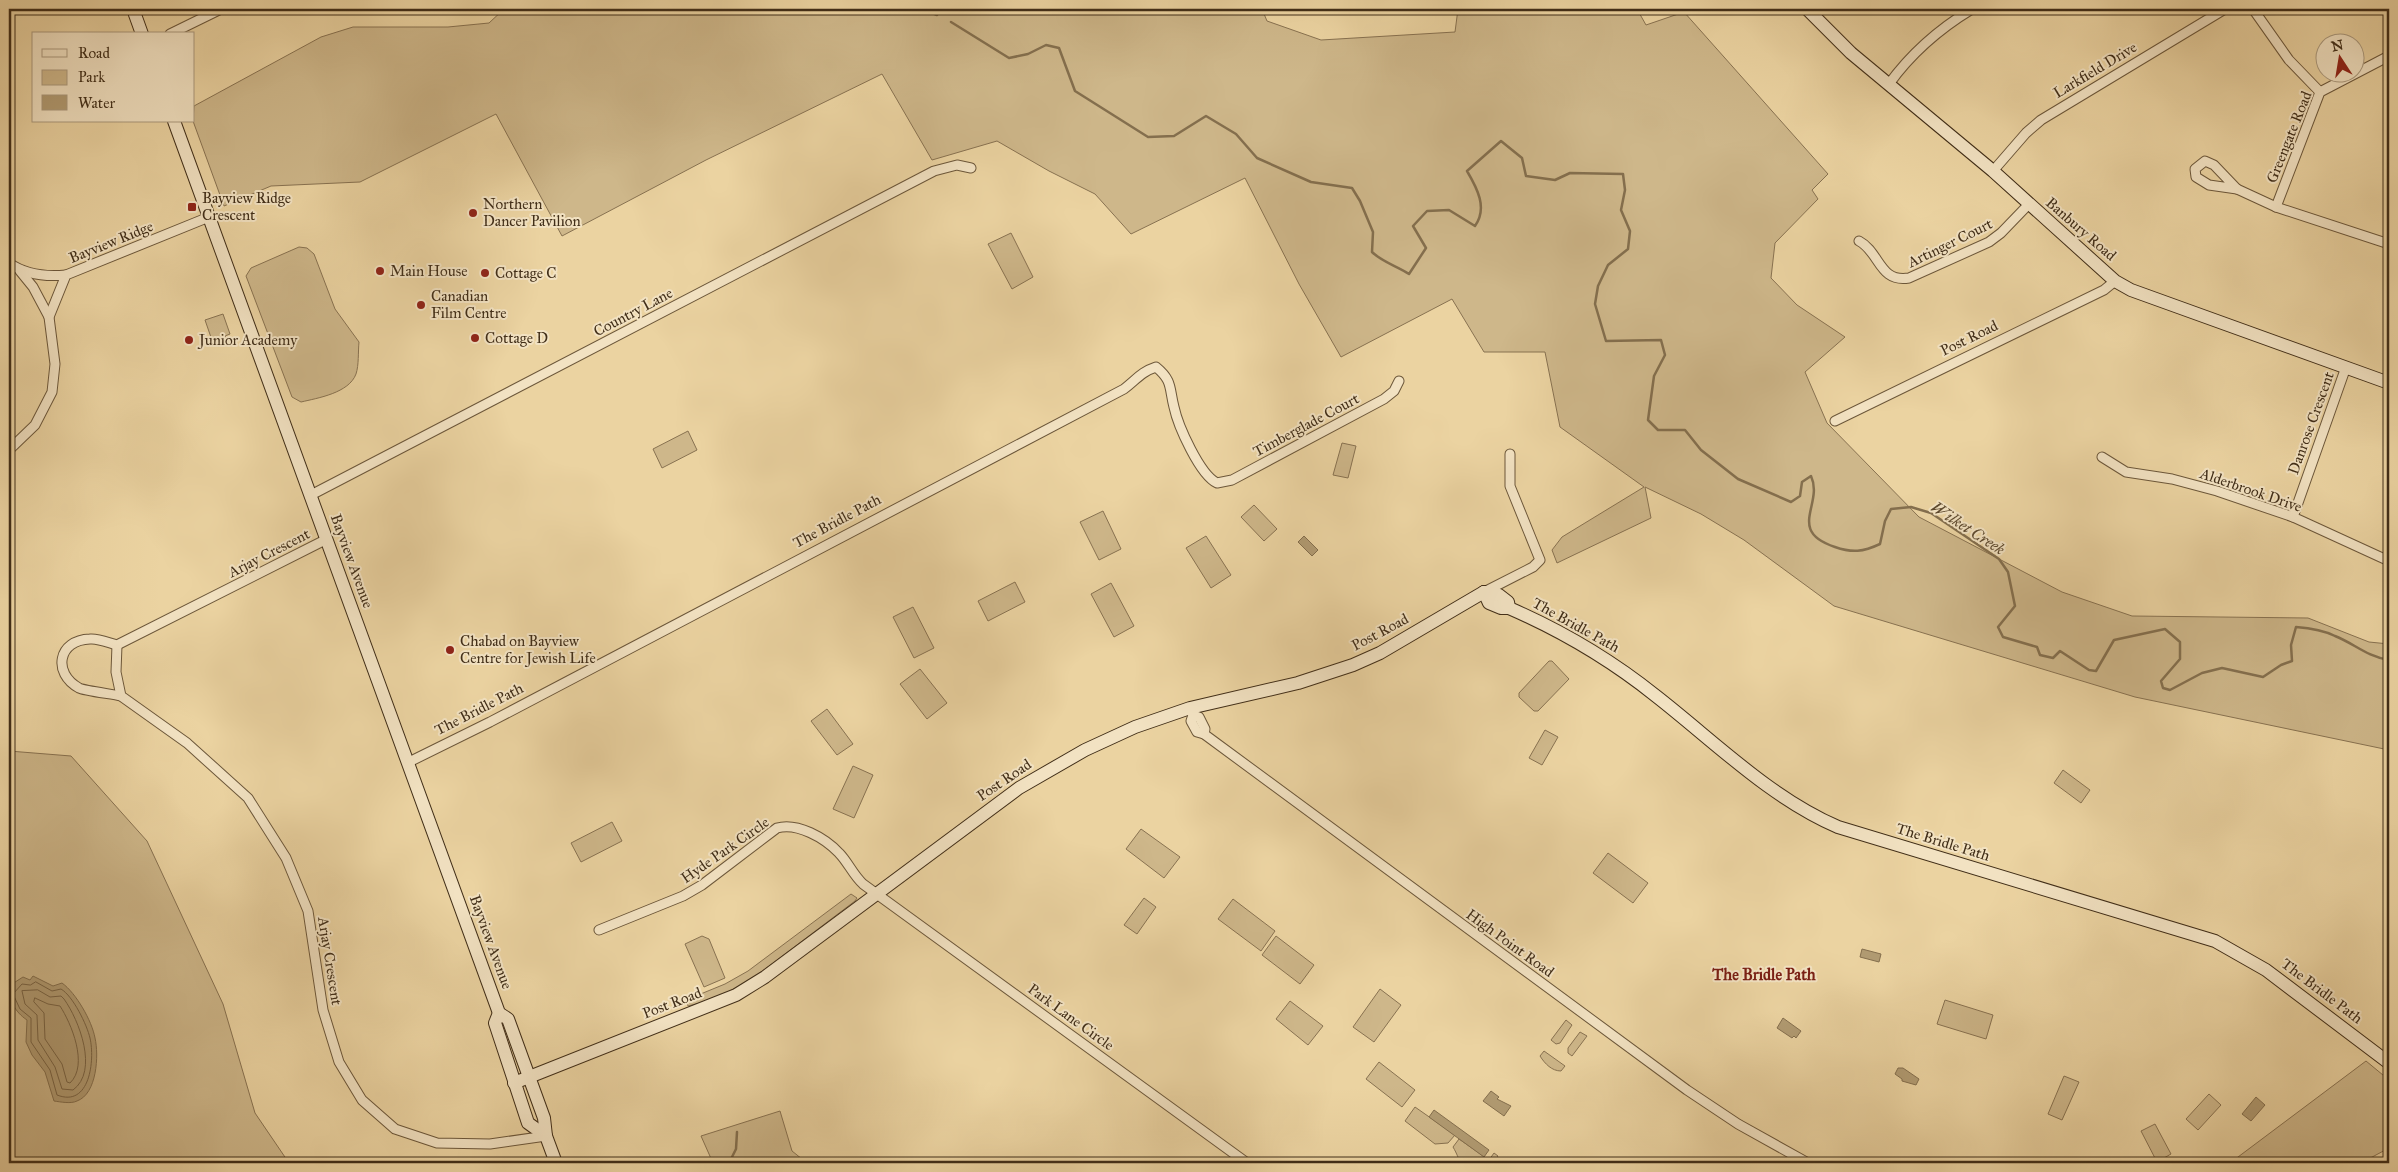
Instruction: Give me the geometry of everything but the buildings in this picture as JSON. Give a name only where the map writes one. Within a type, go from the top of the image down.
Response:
[{"type":"street","points":[[133,9],[141,32]]},
{"type":"street","points":[[174,32],[221,9]]},
{"type":"street","name":"Banbury Road","points":[[1807,9],[1851,54],[1993,171],[2028,205],[2115,281],[2131,290],[2389,383]]},
{"type":"street","points":[[1889,84],[1896,73],[1940,29],[1972,9]]},
{"type":"street","name":"Larkfield Drive","points":[[1993,171],[2026,133],[2041,120],[2225,9]]},
{"type":"street","points":[[2253,9],[2289,60],[2320,92]]},
{"type":"street","name":"Greengate Road","points":[[2276,207],[2320,92],[2389,56]]},
{"type":"street","name":"Bayview Avenue","points":[[174,122],[499,1012],[508,1018],[544,1118],[546,1136],[556,1163]]},
{"type":"street","name":"Country Lane","points":[[311,495],[934,171],[957,164],[971,168]]},
{"type":"street","points":[[2237,189],[2276,207],[2387,243],[2389,233]]},
{"type":"street","name":"Artinger Court","points":[[1859,241],[1871,251],[1876,262],[1890,276],[1901,279],[1909,278],[1989,242],[2002,234],[2028,205]]},
{"type":"street","name":"Bayview Ridge","points":[[50,317],[66,275],[209,217]]},
{"type":"street","points":[[9,263],[20,271],[48,276],[66,275]]},
{"type":"street","name":"Bayview Ridge","points":[[9,450],[35,425],[52,392],[55,364],[50,317],[33,287],[20,271]]},
{"type":"street","name":"Post Road","points":[[1836,421],[2104,290],[2115,281]]},
{"type":"street","name":"The Bridle Path","points":[[409,762],[499,718],[1124,389],[1138,379],[1144,371],[1156,367],[1166,374],[1171,386],[1174,407],[1183,431],[1207,476],[1218,483]]},
{"type":"street","name":"Danrose Crescent","points":[[2293,517],[2346,367]]},
{"type":"street","name":"Timberglade Court","points":[[1218,483],[1232,480],[1384,399],[1394,391],[1399,381]]},
{"type":"street","name":"Post Road","points":[[514,1083],[736,995],[765,977],[1019,788],[1085,750],[1135,727],[1298,683],[1353,665],[1533,567],[1540,560],[1510,486],[1510,454]]},
{"type":"street","name":"Alderbrook Drive","points":[[2102,457],[2126,472],[2172,479],[2217,491],[2293,517],[2389,561]]},
{"type":"street","name":"Arjay Crescent","points":[[327,540],[116,646],[92,638],[76,642],[66,648],[62,657],[62,667],[68,678],[80,689],[121,696],[187,743],[248,798],[286,858],[308,911],[323,1010],[339,1062],[362,1100],[395,1129],[437,1143],[490,1144],[546,1136]]},
{"type":"street","name":"The Bridle Path","points":[[1484,592],[1500,595],[1508,602],[1509,608],[1586,646],[1621,669],[1778,794],[1815,817],[1838,827],[2215,941],[2266,970],[2389,1062]]},
{"type":"street","points":[[116,646],[116,672],[121,696]]},
{"type":"street","name":"High Point Road","points":[[1192,712],[1191,720],[1197,732],[1204,734],[1687,1090],[1738,1124],[1808,1163]]},
{"type":"street","name":"Hyde Park Circle","points":[[599,930],[683,896],[702,885],[777,828],[786,825],[823,840],[839,853],[860,882],[878,893]]},
{"type":"street","name":"Park Lane Circle","points":[[878,893],[1247,1163]]},
{"type":"street","name":"Bayview Avenue","points":[[499,1012],[495,1023],[528,1123],[546,1136]]},
{"type":"green space","points":[[504,9],[1262,9],[1267,21],[1321,40],[1455,32],[1458,9],[1637,9],[1646,25],[1684,12],[1828,174],[1812,190],[1818,199],[1775,243],[1771,278],[1797,305],[1845,337],[1805,372],[1827,423],[1919,517],[2062,592],[2132,616],[2308,618],[2369,642],[2389,644],[2389,750],[2135,697],[1834,606],[1744,540],[1701,514],[1645,487],[1651,518],[1557,563],[1552,550],[1562,537],[1644,487],[1560,427],[1545,352],[1484,352],[1452,299],[1341,357],[1299,284],[1245,178],[1131,234],[1095,194],[1049,171],[997,141],[932,160],[882,74],[706,160],[562,236],[496,114],[360,182],[271,186],[224,206],[193,122],[195,122],[195,105],[321,37],[353,27],[448,27],[489,23]]},
{"type":"green space","points":[[1011,233],[1033,277],[1012,289],[988,244]]},
{"type":"green space","points":[[299,247],[307,248],[314,254],[335,309],[359,342],[356,374],[347,386],[332,394],[301,402],[292,397],[246,276],[251,268]]},
{"type":"green space","points":[[223,314],[230,334],[225,336],[227,341],[214,346],[205,320]]},
{"type":"green space","points":[[688,431],[697,450],[662,468],[653,449]]},
{"type":"green space","points":[[1342,443],[1356,446],[1348,478],[1333,475]]},
{"type":"green space","points":[[1254,505],[1277,529],[1264,541],[1241,517]]},
{"type":"green space","points":[[1103,511],[1121,549],[1099,560],[1080,522]]},
{"type":"green space","points":[[1206,536],[1231,575],[1211,588],[1186,548]]},
{"type":"green space","points":[[1015,582],[1025,602],[988,621],[978,601]]},
{"type":"green space","points":[[1111,583],[1134,626],[1114,637],[1091,594]]},
{"type":"green space","points":[[913,607],[934,648],[914,658],[893,617]]},
{"type":"green space","points":[[1549,661],[1552,661],[1569,679],[1538,711],[1534,711],[1519,697],[1519,693]]},
{"type":"green space","points":[[920,669],[947,703],[927,719],[900,684]]},
{"type":"green space","points":[[827,709],[853,744],[837,755],[811,721]]},
{"type":"green space","points":[[1545,730],[1558,737],[1542,765],[1529,758]]},
{"type":"green space","points":[[9,751],[71,756],[147,841],[223,1004],[255,1113],[289,1163],[9,1163]]},
{"type":"green space","points":[[853,766],[873,775],[854,818],[833,809]]},
{"type":"green space","points":[[2063,770],[2090,790],[2081,803],[2054,783]]},
{"type":"green space","points":[[612,822],[622,841],[581,862],[571,843]]},
{"type":"green space","points":[[1141,829],[1180,857],[1164,878],[1126,849]]},
{"type":"green space","points":[[1608,853],[1648,883],[1633,903],[1593,873]]},
{"type":"green space","points":[[851,894],[857,898],[855,901],[752,979],[715,999],[688,1006],[686,1000],[725,984],[748,971]]},
{"type":"green space","points":[[1144,898],[1156,907],[1137,934],[1124,925]]},
{"type":"green space","points":[[1233,899],[1275,931],[1261,951],[1218,919]]},
{"type":"green space","points":[[702,936],[709,939],[725,978],[704,987],[685,944]]},
{"type":"green space","points":[[1276,936],[1314,965],[1300,984],[1262,955]]},
{"type":"green space","points":[[1380,989],[1401,1005],[1374,1042],[1353,1027]]},
{"type":"green space","points":[[1945,1000],[1993,1015],[1986,1039],[1937,1024]]},
{"type":"green space","points":[[1290,1001],[1323,1026],[1308,1045],[1276,1019]]},
{"type":"green space","points":[[1566,1020],[1572,1025],[1560,1043],[1556,1044],[1551,1040]]},
{"type":"green space","points":[[1580,1032],[1587,1036],[1572,1056],[1568,1053],[1568,1048]]},
{"type":"green space","points":[[1544,1051],[1565,1066],[1561,1071],[1552,1068],[1544,1062],[1540,1056]]},
{"type":"green space","points":[[2366,1061],[2389,1080],[2389,1148],[2361,1163],[2230,1163]]},
{"type":"green space","points":[[1379,1062],[1415,1090],[1402,1107],[1366,1079]]},
{"type":"green space","points":[[2064,1076],[2079,1082],[2062,1120],[2048,1114]]},
{"type":"green space","points":[[2209,1094],[2221,1105],[2198,1130],[2186,1119]]},
{"type":"green space","points":[[1415,1107],[1455,1135],[1448,1143],[1435,1144],[1405,1121]]},
{"type":"green space","points":[[780,1111],[792,1151],[807,1163],[713,1163],[701,1136]]},
{"type":"green space","points":[[2155,1124],[2171,1154],[2157,1162],[2141,1131]]},
{"type":"green space","points":[[1459,1139],[1489,1160],[1494,1153],[1498,1156],[1493,1163],[1488,1163],[1481,1158],[1476,1163],[1462,1162],[1453,1147]]},
{"type":"water","points":[[1304,536],[1318,550],[1312,556],[1298,542]]},
{"type":"water","points":[[1862,949],[1881,954],[1879,962],[1860,957]]},
{"type":"water","points":[[33,976],[53,986],[62,983],[73,993],[91,1024],[97,1054],[95,1073],[89,1091],[84,1097],[75,1102],[54,1101],[45,1072],[32,1055],[26,1042],[27,1020],[19,1013],[11,1000],[12,984],[23,977],[30,980]]},
{"type":"water","points":[[1783,1018],[1801,1031],[1796,1038],[1794,1036],[1792,1038],[1777,1028]]},
{"type":"water","points":[[1898,1068],[1903,1068],[1919,1079],[1916,1085],[1902,1081],[1895,1074]]},
{"type":"water","points":[[1491,1091],[1499,1097],[1497,1099],[1511,1106],[1504,1116],[1483,1101]]},
{"type":"water","points":[[2256,1097],[2265,1105],[2251,1121],[2242,1114]]},
{"type":"water","points":[[1434,1110],[1489,1150],[1484,1157],[1429,1117]]},
{"type":"waterway","name":"Wilket Creek","points":[[923,9],[937,15]]},
{"type":"waterway","name":"Wilket Creek","points":[[951,22],[1009,58],[1028,54],[1046,45],[1059,48],[1075,91],[1148,137],[1174,136],[1206,116],[1236,134],[1257,158],[1311,182],[1352,188],[1360,201],[1373,232],[1372,252],[1380,259],[1409,274],[1426,248],[1413,226],[1427,211],[1449,210],[1475,226],[1481,212],[1480,198],[1467,171],[1501,141],[1522,158],[1526,176],[1555,180],[1570,173],[1623,174],[1625,190],[1621,210],[1630,231],[1628,249],[1608,265],[1598,286],[1595,304],[1606,341],[1661,340],[1665,355],[1654,376],[1648,420],[1658,430],[1685,430],[1701,450],[1738,479],[1791,502],[1800,496],[1802,482],[1811,476],[1814,486],[1809,525],[1812,533],[1820,541],[1835,547],[1858,551],[1880,544],[1885,521],[1891,509],[1911,507],[1931,513],[1999,559],[2008,572],[2015,606],[1998,627],[2003,637],[2037,647],[2040,655],[2053,658],[2060,651],[2089,670],[2096,671],[2114,640],[2165,629],[2180,642],[2180,659],[2161,681],[2163,688],[2170,690],[2202,673],[2222,668],[2263,677],[2281,665],[2292,661],[2291,645],[2296,627],[2326,632],[2367,653],[2389,660]]},
{"type":"waterway","points":[[729,1163],[736,1149],[737,1132]]},
{"type":"place","name":"Bayview Ridge Crescent","points":[[192,207]]},
{"type":"place","name":"Northern Dancer Pavilion","points":[[473,213]]},
{"type":"place","name":"Main House","points":[[380,271]]},
{"type":"place","name":"Cottage C","points":[[485,273]]},
{"type":"place","name":"Canadian Film Centre","points":[[421,305]]},
{"type":"place","name":"Cottage D","points":[[475,338]]},
{"type":"place","name":"Junior Academy","points":[[189,340]]},
{"type":"place","name":"Chabad on Bayview Centre for Jewish Life","points":[[450,650]]},
{"type":"district","name":"The Bridle Path","points":[[1764,974]]}]
